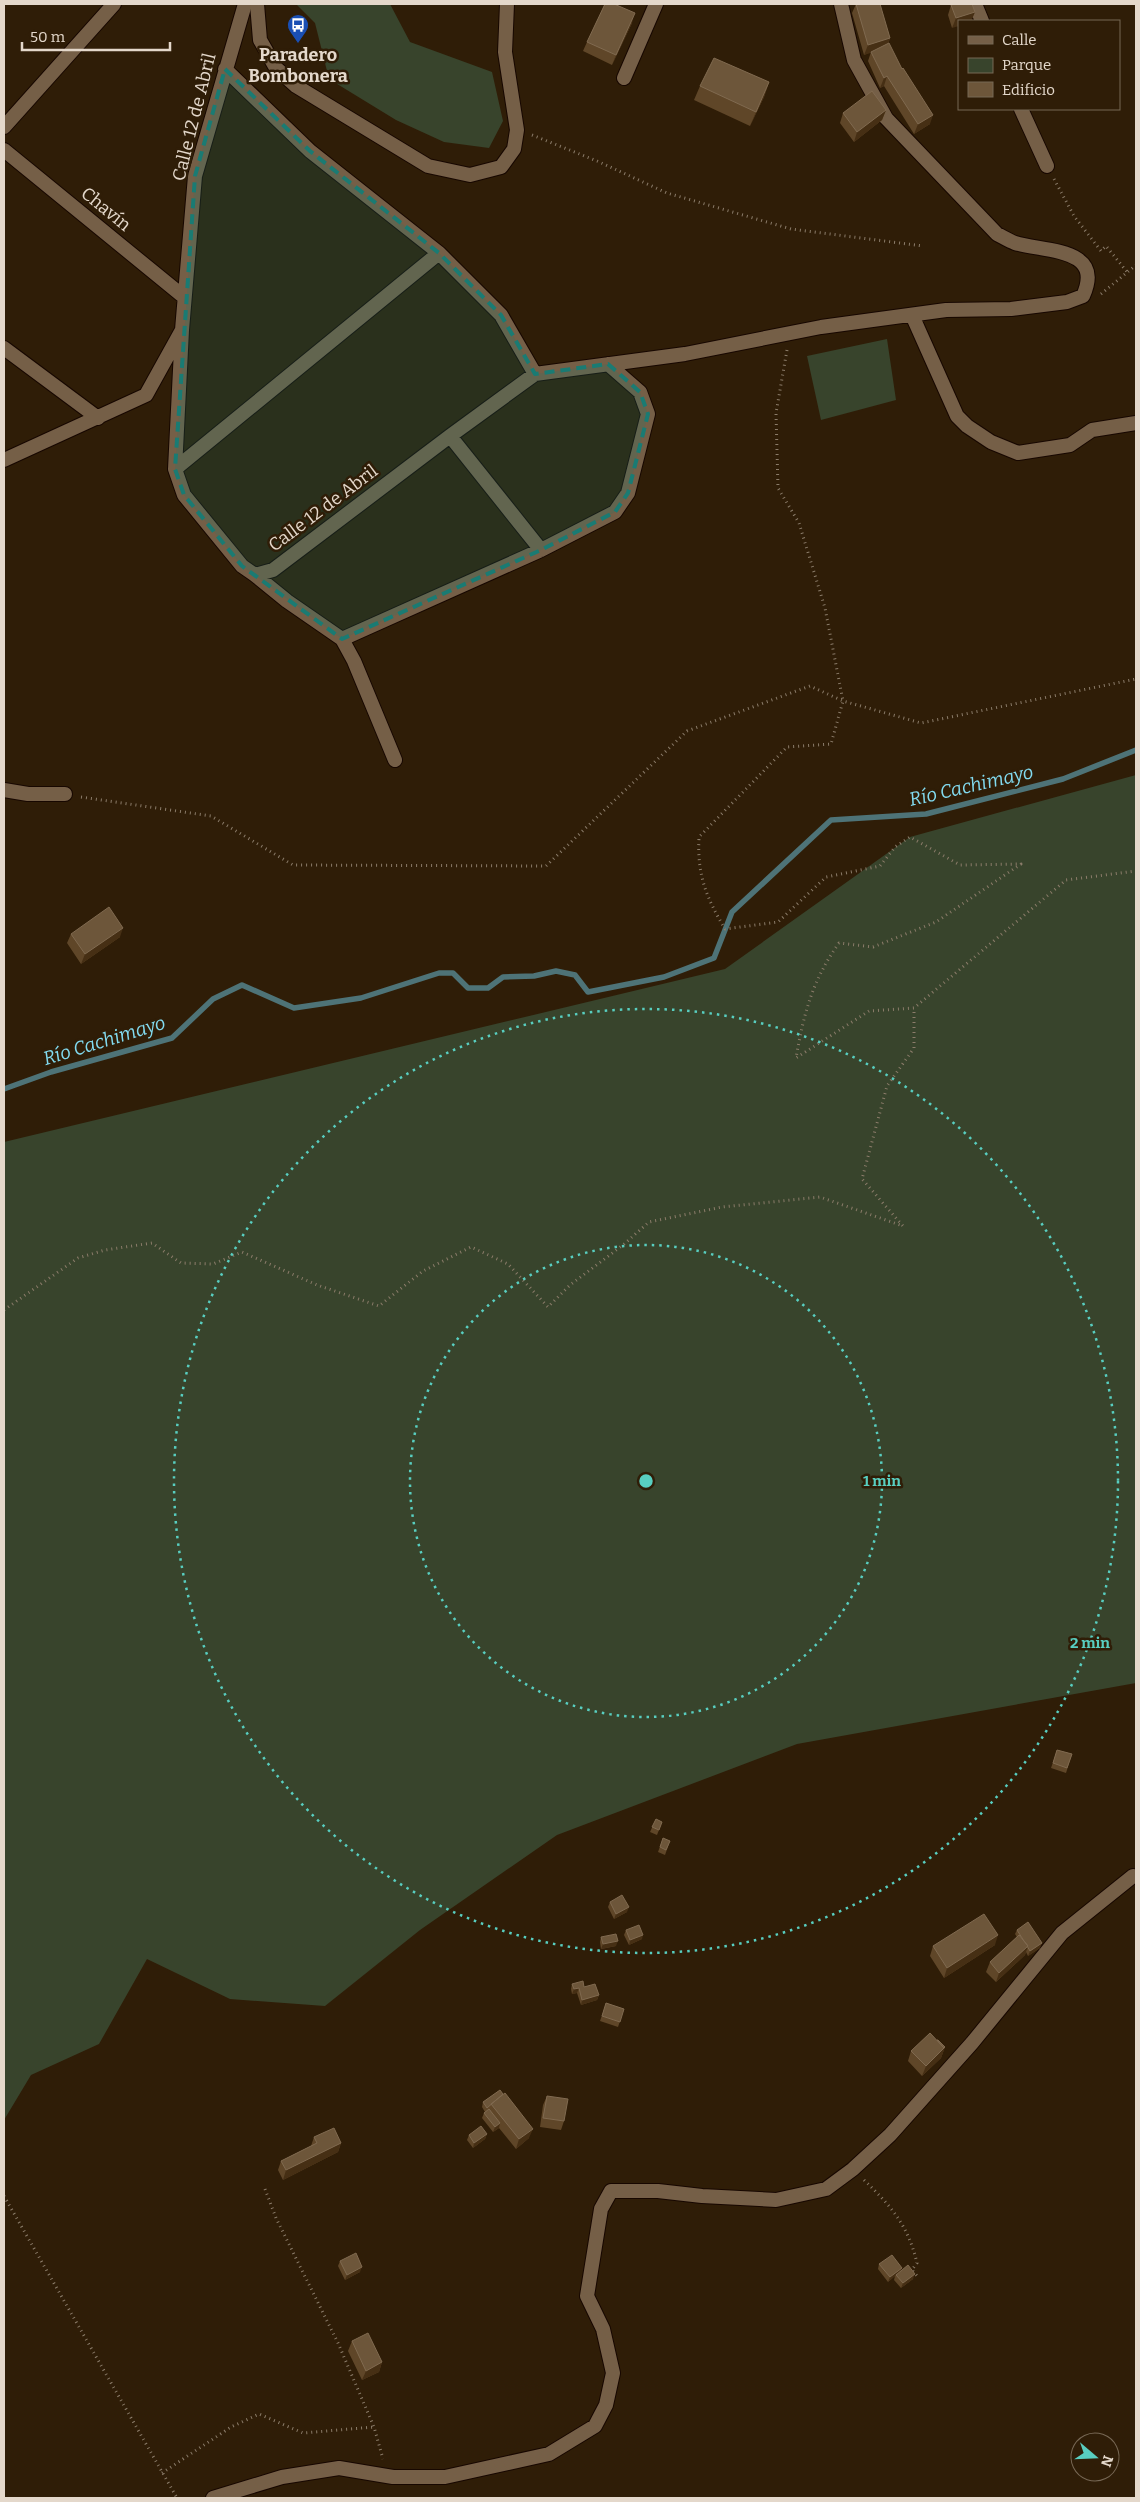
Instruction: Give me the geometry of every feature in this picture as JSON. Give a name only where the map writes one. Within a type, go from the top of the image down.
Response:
[{"type":"street","points":[[4,127],[114,4]]},
{"type":"street","name":"Calle 12 de Abril","points":[[244,4],[195,176],[184,297],[175,469],[184,495],[242,566],[255,575],[274,570],[535,374]]},
{"type":"street","points":[[257,4],[260,40],[276,68],[296,86],[428,166],[470,175],[501,167],[514,148],[517,130],[505,52],[507,4]]},
{"type":"street","points":[[624,78],[656,4]]},
{"type":"street","points":[[225,69],[310,151],[439,252],[501,315],[535,374],[685,354],[790,332],[946,310],[1011,310],[1067,302],[1083,296],[1089,282],[1086,267],[1072,255],[1015,243],[997,234],[886,118],[854,60],[841,4]]},
{"type":"street","points":[[975,4],[982,20]]},
{"type":"street","points":[[1021,110],[1047,166]]},
{"type":"street","name":"Chavín","points":[[4,150],[184,297]]},
{"type":"street","points":[[175,469],[439,252]]},
{"type":"street","points":[[912,315],[957,416],[967,426],[991,442],[1018,453],[1070,445],[1092,430],[1136,424]]},
{"type":"street","name":"Calle 12 de Abril","points":[[4,460],[146,395],[182,330]]},
{"type":"street","points":[[4,348],[98,418]]},
{"type":"street","points":[[342,639],[540,550],[614,512],[628,493],[648,414],[640,392],[608,364]]},
{"type":"street","points":[[450,436],[540,550]]},
{"type":"street","points":[[255,575],[342,639],[354,660],[394,760]]},
{"type":"street","points":[[4,790],[28,794],[65,794]]},
{"type":"street","points":[[213,2498],[282,2477],[339,2468],[393,2477],[445,2476],[550,2454],[595,2426],[606,2405],[613,2373],[603,2330],[586,2296],[601,2209],[611,2191],[658,2191],[702,2196],[776,2200],[826,2189],[852,2169],[896,2128],[972,2043],[1062,1933],[1133,1876]]},
{"type":"path","points":[[517,130],[597,161],[667,193],[791,229],[923,246]]},
{"type":"path","points":[[1047,166],[1074,216],[1101,251],[1106,246],[1128,273]]},
{"type":"path","points":[[1083,296],[1104,294],[1136,265]]},
{"type":"path","points":[[790,332],[776,414],[778,488],[800,523],[824,608],[843,701],[831,744],[787,747],[699,837],[698,862],[709,902],[725,930],[778,922],[826,876],[880,866],[895,847],[910,837],[960,864],[1021,864],[936,922],[873,947],[839,943],[824,963],[811,991],[796,1058],[869,1011],[914,1008],[1066,880],[1136,871]]},
{"type":"path","points":[[65,794],[211,816],[293,865],[546,866],[687,731],[810,686],[843,701],[920,723],[1136,679]]},
{"type":"path","points":[[4,1310],[78,1258],[105,1250],[152,1243],[181,1264],[213,1264],[242,1252],[318,1285],[379,1306],[423,1271],[471,1248],[508,1264],[548,1307],[570,1285],[623,1245],[649,1222],[722,1207],[820,1197],[904,1226],[862,1179],[887,1086],[914,1048],[914,1008]]},
{"type":"path","points":[[852,2169],[892,2206],[912,2244],[917,2263],[912,2270],[918,2277]]},
{"type":"path","points":[[265,2188],[276,2218],[338,2343],[374,2428],[380,2453],[393,2477]]},
{"type":"path","points":[[4,2196],[176,2498]]},
{"type":"path","points":[[162,2473],[231,2426],[260,2414],[303,2433],[374,2428]]},
{"type":"highlighted area","points":[[225,69],[310,151],[439,253],[501,315],[535,374],[608,364],[640,392],[648,414],[628,493],[615,512],[541,550],[342,639],[242,566],[184,495],[175,469],[195,176]]},
{"type":"green space","points":[[296,4],[390,4],[410,42],[492,72],[503,121],[489,148],[444,142],[396,120],[329,79],[315,23]]},
{"type":"green space","points":[[887,339],[896,400],[821,420],[807,356]]},
{"type":"green space","points":[[1136,775],[1136,1683],[797,1744],[557,1835],[420,1930],[325,2006],[230,1999],[147,1959],[99,2044],[31,2075],[4,2120],[4,1142],[725,969],[910,837]]},
{"type":"building","points":[[605,4],[614,4],[635,13],[616,55],[587,42]]},
{"type":"building","points":[[856,4],[880,4],[890,38],[868,45]]},
{"type":"building","points":[[972,4],[975,12],[956,18],[951,5]]},
{"type":"building","points":[[889,43],[902,69],[933,115],[918,124],[887,76],[884,78],[871,52]]},
{"type":"building","points":[[714,58],[769,82],[756,112],[700,86]]},
{"type":"building","points":[[872,91],[886,110],[857,132],[843,113]]},
{"type":"building","points":[[109,907],[123,928],[85,954],[71,934]]},
{"type":"building","points":[[1057,1750],[1072,1754],[1067,1768],[1053,1763]]},
{"type":"building","points":[[656,1819],[662,1822],[659,1830],[652,1827]]},
{"type":"building","points":[[663,1838],[670,1841],[666,1850],[660,1847]]},
{"type":"building","points":[[622,1895],[629,1907],[616,1914],[610,1902]]},
{"type":"building","points":[[984,1914],[998,1935],[947,1968],[933,1946]]},
{"type":"building","points":[[1028,1922],[1042,1943],[1030,1951],[1017,1930]]},
{"type":"building","points":[[639,1925],[643,1935],[630,1940],[626,1930]]},
{"type":"building","points":[[616,1934],[618,1941],[603,1944],[601,1937]]},
{"type":"building","points":[[1019,1935],[1028,1946],[999,1973],[990,1962]]},
{"type":"building","points":[[583,1981],[584,1987],[595,1984],[599,1995],[582,2000],[579,1988],[574,1989],[572,1984]]},
{"type":"building","points":[[606,2003],[624,2009],[620,2022],[602,2016]]},
{"type":"building","points":[[930,2033],[944,2048],[926,2066],[911,2051]]},
{"type":"building","points":[[500,2090],[503,2094],[487,2108],[483,2102]]},
{"type":"building","points":[[505,2093],[533,2129],[519,2139],[491,2104]]},
{"type":"building","points":[[547,2096],[568,2099],[564,2121],[543,2118]]},
{"type":"building","points":[[489,2109],[500,2123],[495,2127],[484,2113]]},
{"type":"building","points":[[481,2126],[487,2134],[474,2143],[469,2135]]},
{"type":"building","points":[[334,2128],[341,2143],[286,2170],[281,2161],[317,2143],[314,2137]]},
{"type":"building","points":[[356,2253],[362,2267],[347,2275],[340,2261]]},
{"type":"building","points":[[892,2255],[902,2268],[890,2277],[879,2264]]},
{"type":"building","points":[[908,2265],[915,2274],[903,2283],[896,2275]]},
{"type":"building","points":[[368,2333],[382,2362],[366,2371],[352,2341]]},
{"type":"waterway","name":"Río Cachimayo","points":[[4,1089],[51,1072],[172,1038],[213,999],[242,985],[294,1008],[361,998],[439,973],[453,973],[468,988],[488,988],[503,977],[534,976],[556,971],[575,975],[588,992],[664,977],[714,958],[732,912],[831,820],[926,814],[1063,779],[1136,750]]},
{"type":"place","name":"Paradero Bombonera","points":[[298,44]]}]
